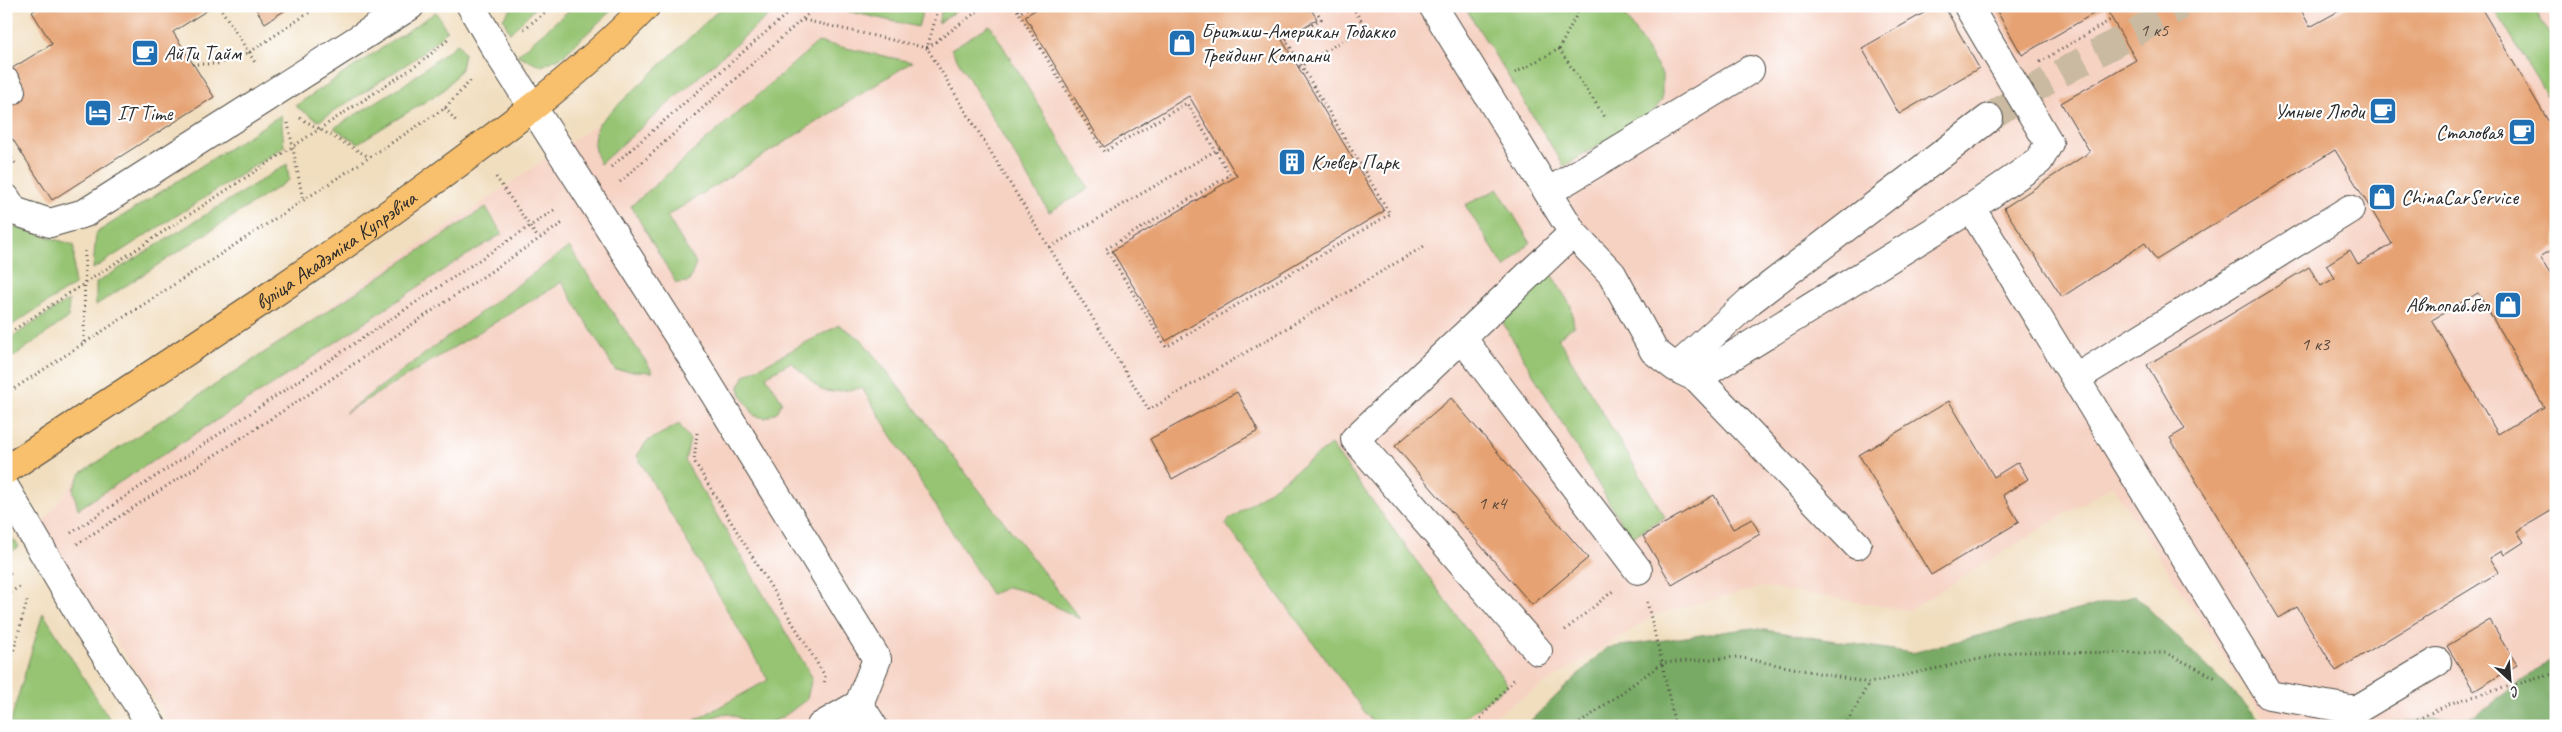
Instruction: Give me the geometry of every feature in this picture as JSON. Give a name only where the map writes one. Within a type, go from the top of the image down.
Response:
[{"type":"main road","name":"вуліца Акадэміка Купрэвіча","points":[[6,470],[368,229],[532,107],[616,37],[646,6]]},
{"type":"lane","points":[[6,198],[14,211],[50,223],[85,213],[410,6]]},
{"type":"lane","points":[[1433,6],[1573,233],[1612,274],[1654,350],[1686,373],[1857,545]]},
{"type":"lane","points":[[1686,373],[1971,208],[2039,161],[2050,143],[1968,6]]},
{"type":"lane","points":[[474,11],[497,51],[590,196],[876,659],[866,715],[821,726]]},
{"type":"lane","points":[[1548,192],[1750,70]]},
{"type":"lane","points":[[1686,373],[1750,301],[1989,118]]},
{"type":"lane","points":[[1971,208],[2269,695],[2356,710],[2437,662]]},
{"type":"lane","points":[[2076,378],[2350,209]]},
{"type":"lane","points":[[1538,652],[1355,439],[1573,233]]},
{"type":"lane","points":[[1462,338],[1638,570]]},
{"type":"lane","points":[[6,489],[41,564],[152,726]]},
{"type":"path","points":[[219,6],[230,24]]},
{"type":"path","points":[[192,64],[218,64],[250,52],[319,6]]},
{"type":"path","points":[[6,595],[41,564],[590,196],[796,6]]},
{"type":"path","points":[[6,576],[41,564],[306,396],[538,238],[804,20],[817,6]]},
{"type":"path","points":[[927,48],[939,6]]},
{"type":"path","points":[[927,48],[985,6]]},
{"type":"path","points":[[1015,6],[1104,152],[1187,103],[1230,175],[1106,249],[1166,347],[1390,214],[1286,40],[1321,19],[1314,6]]},
{"type":"path","points":[[1019,13],[1031,6]]},
{"type":"path","points":[[1300,66],[1365,27],[1352,6]]},
{"type":"path","points":[[1484,91],[1559,48],[1581,6]]},
{"type":"path","points":[[6,335],[420,63],[474,11]]},
{"type":"path","points":[[2038,63],[2112,18]]},
{"type":"path","points":[[804,20],[927,48],[1150,410],[1426,245]]},
{"type":"path","points":[[1559,48],[1610,124]]},
{"type":"path","points":[[6,394],[445,108],[497,51]]},
{"type":"path","points":[[294,115],[321,128],[369,157]]},
{"type":"path","points":[[288,120],[303,200]]},
{"type":"path","points":[[1050,247],[1220,148]]},
{"type":"path","points":[[84,342],[86,283],[85,213]]},
{"type":"path","points":[[698,425],[694,462],[825,676],[823,695]]},
{"type":"path","points":[[6,680],[41,564]]},
{"type":"path","points":[[1638,570],[1662,663],[1675,726]]},
{"type":"path","points":[[1576,726],[1662,663],[1737,657],[1869,683],[2012,652],[2166,652],[2219,680]]},
{"type":"path","points":[[2404,726],[2451,703],[2556,673]]},
{"type":"path","points":[[1845,726],[1869,683]]},
{"type":"shaded area","points":[[723,6],[2556,6],[2556,655],[2476,716],[2340,726],[2269,726],[2112,485],[1909,610],[1762,587],[1657,614],[1477,726],[172,726],[40,526],[81,473],[203,393],[600,122]]},
{"type":"green space","points":[[514,6],[537,6],[510,33],[503,18]]},
{"type":"green space","points":[[574,6],[616,6],[563,56],[542,66],[517,55]]},
{"type":"green space","points":[[723,6],[779,6],[600,164],[594,143],[600,122]]},
{"type":"green space","points":[[840,6],[924,6],[918,27],[838,9]]},
{"type":"green space","points":[[943,6],[964,6],[938,23]]},
{"type":"green space","points":[[1619,6],[1662,74],[1662,100],[1653,112],[1564,166],[1465,7]]},
{"type":"green space","points":[[2493,6],[2533,6],[2556,46],[2556,111]]},
{"type":"green space","points":[[436,12],[447,31],[416,58],[319,121],[295,106]]},
{"type":"green space","points":[[990,25],[1089,189],[1049,212],[951,49]]},
{"type":"green space","points":[[818,42],[912,62],[667,216],[696,264],[689,282],[676,283],[631,206]]},
{"type":"green space","points":[[458,43],[464,54],[461,69],[444,90],[358,143],[334,128],[405,84]]},
{"type":"green space","points":[[281,115],[284,147],[93,269],[96,233]]},
{"type":"green space","points":[[287,164],[289,180],[96,305],[96,283]]},
{"type":"green space","points":[[1498,189],[1530,242],[1505,268],[1465,205]]},
{"type":"green space","points":[[486,207],[502,234],[449,266],[287,375],[78,509],[73,489],[81,473]]},
{"type":"green space","points":[[6,224],[74,245],[74,285],[6,329]]},
{"type":"green space","points":[[569,247],[653,372],[615,370],[562,282],[345,413]]},
{"type":"green space","points":[[1550,272],[1571,306],[1574,326],[1558,338],[1665,517],[1630,538],[1503,323]]},
{"type":"green space","points":[[69,300],[68,318],[6,362],[6,341]]},
{"type":"green space","points":[[839,325],[861,339],[1080,619],[1028,592],[1008,587],[991,594],[862,388],[832,392],[821,390],[791,362],[766,376],[782,401],[778,411],[766,418],[755,416],[741,395],[739,386],[745,375]]},
{"type":"green space","points":[[679,424],[690,440],[685,461],[812,677],[807,699],[786,715],[771,722],[755,724],[733,715],[725,714],[692,726],[685,726],[768,680],[637,456],[646,442]]},
{"type":"green space","points":[[1331,445],[1508,685],[1452,726],[1375,726],[1225,523]]},
{"type":"green space","points":[[8,534],[19,546],[6,557],[6,535]]},
{"type":"green space","points":[[2135,595],[2267,726],[1525,726],[1606,648],[1752,628],[1912,653]]},
{"type":"green space","points":[[43,613],[114,726],[9,726]]},
{"type":"green space","points":[[2556,655],[2556,726],[2340,726],[2476,716]]},
{"type":"building","name":"IT Time","points":[[41,6],[214,6],[173,32],[214,97],[52,200],[6,129],[9,70],[52,44],[32,12]]},
{"type":"building","points":[[254,6],[292,6],[265,23]]},
{"type":"building","name":"Клевер Парк","points":[[1042,6],[1309,6],[1317,19],[1282,40],[1384,211],[1166,341],[1112,251],[1237,176],[1189,96],[1104,147],[1025,16]]},
{"type":"building","points":[[1936,6],[1944,6],[1979,68],[1899,114],[1862,48]]},
{"type":"building","points":[[1994,6],[2299,6],[2310,27],[2348,6],[2480,6],[2556,134],[2556,247],[2540,257],[2556,282],[2556,508],[2517,531],[2524,542],[2504,555],[2502,551],[2490,558],[2499,572],[2336,671],[2297,607],[2279,618],[2170,438],[2185,429],[2147,365],[2309,267],[2321,286],[2335,278],[2326,265],[2350,250],[2358,264],[2392,244],[2335,150],[2156,260],[2145,243],[2062,297],[2004,208],[2090,152],[2061,103],[2136,60],[2105,7],[2022,55]],"holes":[[[2478,293],[2544,407],[2498,434],[2432,320]]]},
{"type":"building","points":[[1237,392],[1258,431],[1172,479],[1150,439]]},
{"type":"building","points":[[1451,398],[1588,558],[1532,605],[1395,446]]},
{"type":"building","points":[[1949,401],[1994,477],[2018,462],[2028,479],[2003,495],[2019,522],[1931,575],[1859,455]]},
{"type":"building","points":[[1714,495],[1733,529],[1752,519],[1760,534],[1672,585],[1643,536]]},
{"type":"building","points":[[2490,620],[2517,665],[2474,691],[2447,646]]},
{"type":"tunnel","points":[[1989,118],[2059,74],[2181,6]]},
{"type":"place","name":"Бритиш-Американ Тобакко Трейдинг Компани","points":[[1182,43]]},
{"type":"place","name":"АйТи Тайм","points":[[145,53]]},
{"type":"place","name":"Умные Люди","points":[[2383,111]]},
{"type":"place","name":"IT Time","points":[[98,113]]},
{"type":"place","name":"Сталовая","points":[[2522,132]]},
{"type":"place","name":"Клевер Парк","points":[[1292,162]]},
{"type":"place","name":"ChinaCarService","points":[[2382,197]]},
{"type":"place","name":"Автопаб.бел","points":[[2508,305]]}]
